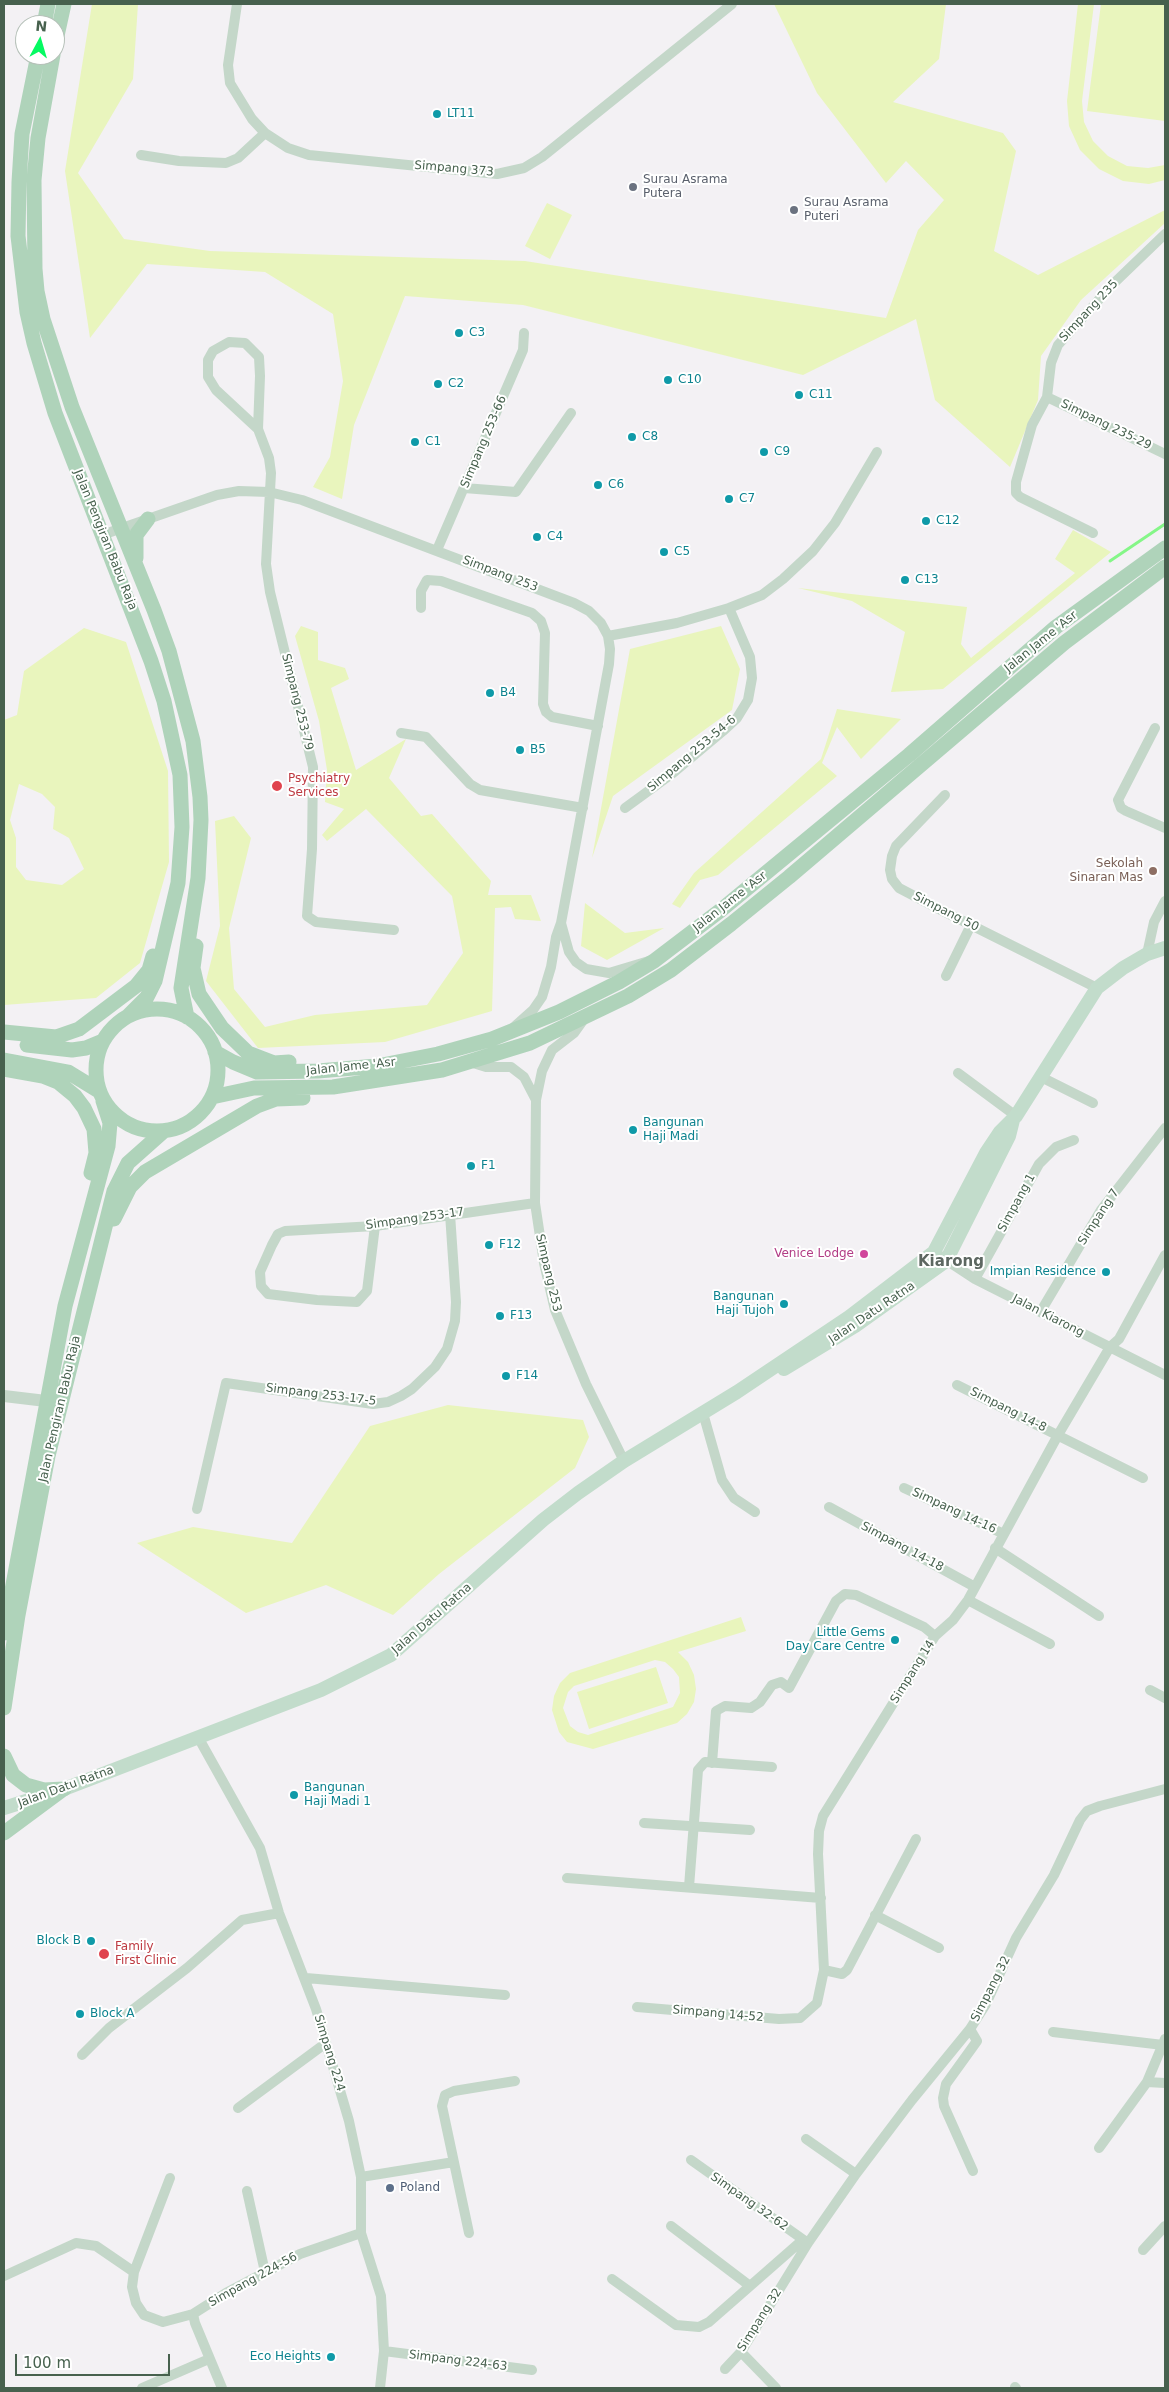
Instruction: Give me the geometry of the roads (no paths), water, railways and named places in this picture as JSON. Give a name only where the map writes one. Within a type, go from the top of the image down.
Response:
[{"type":"main road","name":"Jalan Pengiran Babu Raja","points":[[36,65],[22,134],[18,236],[21,276],[28,320],[40,367],[55,413],[151,661],[175,748],[182,800],[178,884],[155,981],[147,997],[128,1016]]},
{"type":"main road","name":"Jalan Pengiran Babu Raja","points":[[51,65],[38,138],[34,180],[34,252],[37,291],[43,319],[60,373],[169,652],[193,740],[200,797],[198,878],[181,988],[187,1018]]},
{"type":"main road","points":[[137,568],[136,535],[148,519]]},
{"type":"main road","name":"Jalan Jame 'Asr","points":[[215,1052],[232,1062],[257,1072],[349,1069],[438,1054],[508,1032],[592,996],[654,960],[793,852],[1056,627],[1165,548]]},
{"type":"main road","name":"Jalan Jame 'Asr","points":[[212,1097],[254,1088],[333,1087],[422,1074],[473,1063],[530,1043],[584,1019],[671,970],[731,924],[789,878],[1064,643],[1165,567]]},
{"type":"main road","points":[[198,878],[203,895],[194,955],[195,980],[199,994],[222,1028],[248,1053],[260,1059],[274,1062],[332,1062],[349,1069]]},
{"type":"main road","points":[[4,1032],[42,1037],[69,1034],[94,1019],[136,986],[148,970],[170,894],[178,884]]},
{"type":"main road","name":"Jalan Datu Ratna","points":[[737,1392],[788,1368],[855,1326],[946,1261],[1009,1136],[1015,1118],[1097,988],[1123,968],[1148,954],[1165,948]]},
{"type":"main road","points":[[4,1060],[68,1072],[101,1096],[115,1115],[129,1125],[140,1130],[164,1131],[188,1124],[198,1116],[212,1097],[218,1075],[215,1052],[204,1032],[187,1018],[164,1010],[152,1009],[128,1016],[118,1022],[103,1041],[95,1066],[101,1096]]},
{"type":"main road","points":[[4,1041],[72,1050],[86,1048],[103,1041]]},
{"type":"main road","points":[[4,1069],[43,1076],[58,1082],[75,1096],[90,1119],[96,1153],[82,1211],[82,1241]]},
{"type":"main road","points":[[101,1248],[130,1187],[145,1172],[257,1106],[276,1099],[318,1097],[328,1093],[333,1087]]},
{"type":"main road","name":"Jalan Pengiran Babu Raja","points":[[4,1633],[65,1306],[109,1140],[110,1124],[101,1096]]},
{"type":"main road","name":"Jalan Datu Ratna","points":[[4,1808],[64,1789],[321,1690],[391,1655],[543,1520],[624,1461],[737,1392],[849,1317],[934,1252],[986,1153],[1000,1132],[1015,1118]]},
{"type":"main road","name":"Jalan Pengiran Babu Raja","points":[[4,1708],[18,1615],[48,1456],[114,1191],[128,1163],[164,1131]]},
{"type":"main road","points":[[4,1756],[13,1775],[26,1785],[44,1790],[64,1789]]},
{"type":"main road","points":[[4,1833],[64,1789]]},
{"type":"street","name":"Simpang 373","points":[[236,4],[228,75],[236,96],[265,132],[288,148],[309,155],[497,174],[511,172],[542,157],[732,4]]},
{"type":"street","points":[[141,155],[179,161],[226,164],[238,158],[265,132]]},
{"type":"street","name":"Simpang 235","points":[[1093,533],[1016,493],[1016,482],[1032,425],[1047,397],[1051,363],[1058,345],[1114,284],[1165,234]]},
{"type":"street","name":"Simpang 253-66","points":[[437,550],[524,350],[524,333]]},
{"type":"street","points":[[258,429],[211,383],[208,376],[208,360],[219,346],[228,342],[245,343],[259,357],[258,429],[269,458],[270,492]]},
{"type":"street","name":"Simpang 235-29","points":[[1047,397],[1165,454]]},
{"type":"street","points":[[464,488],[516,492],[571,413]]},
{"type":"street","points":[[508,1032],[533,1010],[542,997],[551,968],[609,664],[608,636],[677,623],[729,608],[762,595],[783,579],[813,551],[835,523],[878,452]]},
{"type":"street","name":"Simpang 253","points":[[102,535],[217,495],[239,491],[270,492],[302,500],[574,603],[589,611],[601,622],[608,636]]},
{"type":"street","name":"Simpang 253-79","points":[[270,492],[266,557],[269,583],[313,767],[312,849],[307,916],[316,922],[394,930]]},
{"type":"street","points":[[421,608],[421,591],[427,580],[441,581],[532,613],[541,621],[546,633],[543,704],[546,712],[552,717],[598,726]]},
{"type":"street","name":"Simpang 253-54-6","points":[[625,808],[673,774],[723,731],[737,718],[748,700],[752,678],[750,657],[729,608]]},
{"type":"street","points":[[1155,728],[1118,800],[1121,808],[1126,811],[1165,828]]},
{"type":"street","points":[[401,733],[426,737],[470,784],[480,790],[583,808]]},
{"type":"street","name":"Simpang 50","points":[[945,795],[896,846],[890,870],[892,880],[899,888],[1097,988]]},
{"type":"street","points":[[1148,954],[1154,922],[1165,901]]},
{"type":"street","points":[[936,920],[941,910]]},
{"type":"street","points":[[561,923],[569,952],[576,962],[586,969],[608,973],[637,963],[654,960]]},
{"type":"street","points":[[946,976],[972,925]]},
{"type":"street","name":"Simpang 253","points":[[584,1019],[581,1026],[558,1044],[546,1059],[536,1100],[535,1203],[544,1263],[555,1310],[586,1384],[624,1461]]},
{"type":"street","name":"Simpang 253","points":[[473,1063],[486,1067],[511,1067],[524,1076],[536,1100]]},
{"type":"street","points":[[958,1073],[1015,1118]]},
{"type":"street","points":[[1041,1077],[1092,1103]]},
{"type":"street","name":"Simpang 7","points":[[1041,1311],[1101,1210],[1165,1128]]},
{"type":"street","name":"Simpang 1","points":[[975,1279],[1039,1164],[1056,1147],[1074,1140]]},
{"type":"street","name":"Simpang 253-17","points":[[375,1226],[367,1291],[361,1299],[351,1303],[268,1294],[261,1286],[260,1272],[278,1234],[293,1230],[375,1226],[535,1203]]},
{"type":"street","name":"Simpang 253-17-5","points":[[197,1510],[226,1382],[373,1404],[388,1402],[412,1390],[435,1368],[447,1349],[455,1321],[456,1302],[450,1214]]},
{"type":"street","name":"Jalan Kiarong","points":[[934,1252],[975,1279],[1165,1375]]},
{"type":"street","name":"Simpang 14","points":[[800,2018],[817,2003],[824,1970],[818,1854],[819,1831],[823,1816],[935,1636],[953,1620],[968,1600],[1058,1435],[1110,1347],[1118,1339],[1165,1255]]},
{"type":"street","name":"Simpang 14-8","points":[[957,1385],[1143,1478]]},
{"type":"street","points":[[4,1396],[46,1401]]},
{"type":"street","points":[[703,1413],[722,1480],[734,1498],[755,1512]]},
{"type":"street","name":"Simpang 14-16","points":[[904,1488],[1004,1534]]},
{"type":"street","name":"Simpang 14-18","points":[[829,1507],[975,1587]]},
{"type":"street","points":[[995,1548],[1099,1616]]},
{"type":"street","points":[[712,1763],[716,1712],[720,1707],[751,1708],[760,1702],[772,1685],[781,1682],[789,1688],[836,1601],[845,1594],[856,1595],[924,1627],[935,1636]]},
{"type":"street","points":[[968,1600],[1050,1644]]},
{"type":"street","points":[[1150,1690],[1165,1698]]},
{"type":"street","name":"Simpang 224","points":[[198,1737],[260,1848],[279,1913],[306,1978],[350,2120],[361,2177],[361,2233],[381,2296],[384,2351],[380,2388]]},
{"type":"street","points":[[689,1888],[698,1770],[705,1762],[772,1767]]},
{"type":"street","name":"Simpang 32","points":[[724,2369],[740,2352],[808,2243],[856,2174],[912,2100],[970,2029],[986,2004],[1016,1938],[1054,1874],[1080,1820],[1087,1811],[1165,1789]]},
{"type":"street","points":[[644,1823],[750,1830]]},
{"type":"street","points":[[824,1970],[842,1974],[846,1970],[916,1839]]},
{"type":"street","points":[[567,1878],[821,1898]]},
{"type":"street","points":[[82,2055],[109,2028],[187,1968],[242,1920],[279,1913]]},
{"type":"street","points":[[876,1915],[939,1948]]},
{"type":"street","points":[[306,1978],[505,1995]]},
{"type":"street","name":"Simpang 14-52","points":[[637,2007],[779,2019],[800,2018]]},
{"type":"street","points":[[970,2029],[977,2041],[946,2084],[943,2098],[944,2106],[973,2171]]},
{"type":"street","points":[[1053,2032],[1164,2042],[1147,2082],[1099,2148]]},
{"type":"street","points":[[238,2108],[326,2043]]},
{"type":"street","points":[[469,2233],[442,2106],[444,2095],[454,2091],[515,2081]]},
{"type":"street","points":[[1147,2082],[1165,2083]]},
{"type":"street","points":[[806,2139],[856,2174]]},
{"type":"street","name":"Simpang 32-62","points":[[691,2160],[808,2243]]},
{"type":"street","points":[[361,2177],[454,2162]]},
{"type":"street","points":[[4,2276],[76,2242],[96,2246],[134,2272],[170,2178]]},
{"type":"street","points":[[247,2191],[265,2272]]},
{"type":"street","points":[[671,2226],[750,2286]]},
{"type":"street","points":[[1143,2250],[1165,2226]]},
{"type":"street","name":"Simpang 224-56","points":[[134,2272],[132,2287],[136,2303],[144,2315],[163,2322],[193,2314],[300,2254],[361,2233]]},
{"type":"street","name":"Simpang 32","points":[[612,2279],[676,2325],[699,2327],[709,2322],[798,2244],[808,2243]]},
{"type":"street","points":[[193,2314],[209,2360],[222,2388]]},
{"type":"street","name":"Simpang 224-63","points":[[384,2351],[532,2370]]},
{"type":"street","points":[[740,2352],[776,2388]]},
{"type":"street","points":[[142,2388],[209,2360]]},
{"type":"waterway","points":[[1110,561],[1165,524]]},
{"type":"place","name":"LT11","points":[[437,114]]},
{"type":"place","name":"Surau Asrama Putera","points":[[633,187]]},
{"type":"place","name":"Surau Asrama Puteri","points":[[794,210]]},
{"type":"place","name":"C3","points":[[459,333]]},
{"type":"place","name":"C10","points":[[668,380]]},
{"type":"place","name":"C2","points":[[438,384]]},
{"type":"place","name":"C11","points":[[799,395]]},
{"type":"place","name":"C8","points":[[632,437]]},
{"type":"place","name":"C1","points":[[415,442]]},
{"type":"place","name":"C9","points":[[764,452]]},
{"type":"place","name":"C6","points":[[598,485]]},
{"type":"place","name":"C7","points":[[729,499]]},
{"type":"place","name":"C12","points":[[926,521]]},
{"type":"place","name":"C4","points":[[537,537]]},
{"type":"place","name":"C5","points":[[664,552]]},
{"type":"place","name":"C13","points":[[905,580]]},
{"type":"place","name":"B4","points":[[490,693]]},
{"type":"place","name":"B5","points":[[520,750]]},
{"type":"place","name":"Psychiatry Services","points":[[277,786]]},
{"type":"place","name":"Sekolah Sinaran Mas","points":[[1153,871]]},
{"type":"place","name":"Bangunan Haji Madi","points":[[633,1130]]},
{"type":"place","name":"F1","points":[[471,1166]]},
{"type":"place","name":"F12","points":[[489,1245]]},
{"type":"place","name":"Venice Lodge","points":[[864,1254]]},
{"type":"place","name":"Impian Residence","points":[[1106,1272]]},
{"type":"place","name":"Bangunan Haji Tujoh","points":[[784,1304]]},
{"type":"place","name":"F13","points":[[500,1316]]},
{"type":"place","name":"F14","points":[[506,1376]]},
{"type":"place","name":"Little Gems Day Care Centre","points":[[895,1640]]},
{"type":"place","name":"Bangunan Haji Madi 1","points":[[294,1795]]},
{"type":"place","name":"Block B","points":[[91,1941]]},
{"type":"place","name":"Family First Clinic","points":[[104,1954]]},
{"type":"place","name":"Block A","points":[[80,2014]]},
{"type":"place","name":"Poland","points":[[390,2188]]},
{"type":"place","name":"Eco Heights","points":[[331,2357]]},
{"type":"district","name":"Kiarong","points":[[951,1262]]}]
